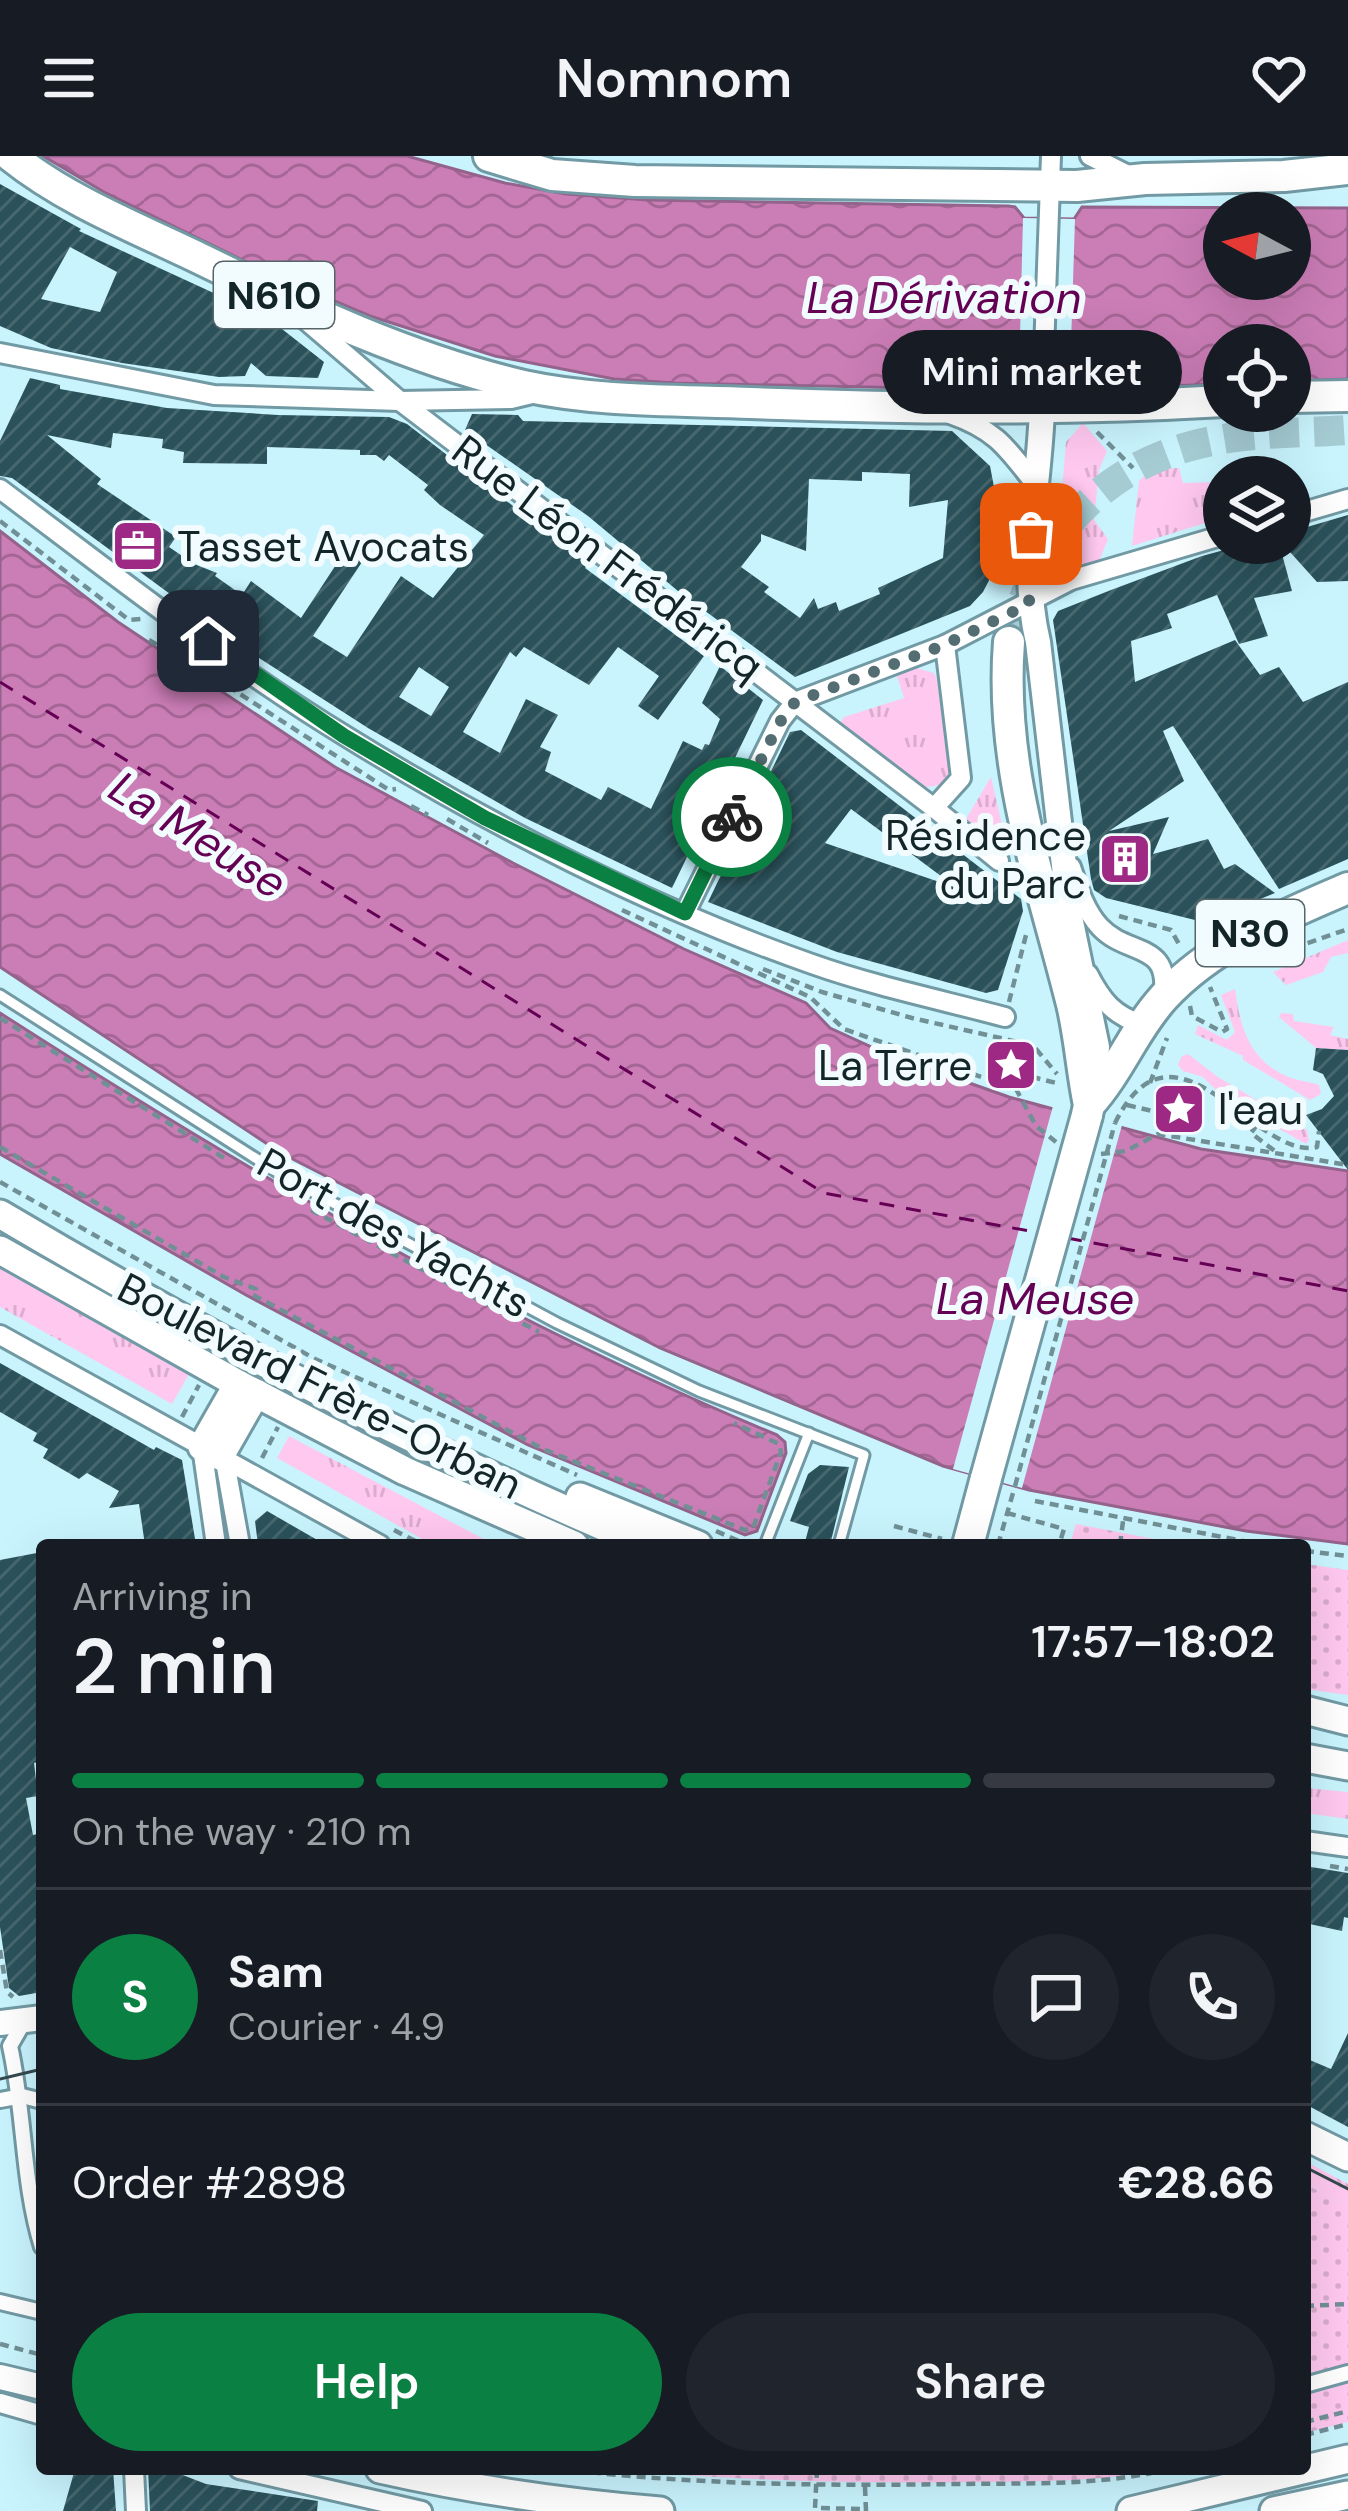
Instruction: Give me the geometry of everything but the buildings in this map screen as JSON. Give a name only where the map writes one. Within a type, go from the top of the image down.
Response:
[{"type":"main road","points":[[489,156],[552,175],[661,169],[1050,170],[1144,179],[1284,176],[1348,169]]},
{"type":"main road","name":"N610","points":[[12,158],[104,212],[287,301],[447,365],[545,389],[607,398],[928,407],[1203,402]]},
{"type":"main road","points":[[1311,397],[1348,396]]},
{"type":"main road","points":[[1009,642],[1010,755],[1078,983],[1088,1110]]},
{"type":"main road","name":"N30","points":[[957,1539],[1000,1482],[1088,1110],[1227,946],[1270,921],[1348,888]]},
{"type":"main road","name":"Boulevard Frère-Orban","points":[[0,1214],[282,1373],[444,1454],[634,1539]]},
{"type":"main road","name":"Boulevard Frère-Orban","points":[[0,1250],[405,1471],[560,1539]]},
{"type":"main road","points":[[211,1452],[247,1388]]},
{"type":"main road","points":[[444,1454],[509,1470],[683,1539]]},
{"type":"main road","points":[[486,1507],[526,1539]]},
{"type":"main road","points":[[1311,1712],[1348,1725]]},
{"type":"main road","points":[[1311,1726],[1348,1725]]},
{"type":"main road","points":[[1311,1759],[1348,1768]]},
{"type":"main road","points":[[1311,1773],[1348,1768]]},
{"type":"main road","points":[[1311,2139],[1348,2158]]},
{"type":"main road","points":[[1311,2468],[1348,2459]]},
{"type":"main road","points":[[411,2475],[526,2497],[660,2511]]},
{"type":"main road","points":[[1131,2511],[1281,2475]]},
{"type":"main road","points":[[1274,2511],[1348,2495]]},
{"type":"street","points":[[1090,156],[1114,171],[1144,179]]},
{"type":"street","points":[[1050,170],[1029,604],[1065,849],[1078,983],[1121,1018],[1166,1015],[1166,978],[1161,965],[1143,950],[1103,931],[1088,913],[1065,849]]},
{"type":"street","name":"Rue Léon Frédéricq","points":[[287,301],[302,320],[400,401],[999,861]]},
{"type":"street","points":[[0,353],[214,395],[512,399],[545,389]]},
{"type":"street","points":[[928,407],[992,432],[1035,497],[1043,546],[1071,580]]},
{"type":"street","points":[[0,489],[139,594],[344,736],[485,818],[685,913],[814,965],[1005,1017]]},
{"type":"street","points":[[1311,510],[1348,499]]},
{"type":"street","points":[[685,913],[780,722],[795,702],[944,645],[1071,580],[1203,541]]},
{"type":"street","points":[[934,808],[961,778],[944,645]]},
{"type":"street","points":[[0,1335],[369,1539]]},
{"type":"street","points":[[211,1452],[232,1502],[238,1539]]},
{"type":"street","points":[[211,1452],[209,1506],[215,1539]]},
{"type":"street","points":[[209,1506],[232,1502]]},
{"type":"street","points":[[1311,1841],[1348,1847]]},
{"type":"street","points":[[17,2025],[29,2197],[36,2224]]},
{"type":"street","points":[[0,2100],[22,2096],[36,2100]]},
{"type":"street","points":[[0,2302],[36,2311]]},
{"type":"street","points":[[1311,2383],[1348,2373]]},
{"type":"street","points":[[0,2377],[36,2386]]},
{"type":"street","points":[[0,2403],[36,2413]]},
{"type":"street","points":[[134,2475],[136,2511]]},
{"type":"street","points":[[265,2475],[422,2511]]},
{"type":"lane","name":"Port des Yachts","points":[[0,995],[285,1177],[556,1323],[699,1391],[864,1455],[841,1539]]},
{"type":"lane","points":[[767,1539],[809,1433]]},
{"type":"path","points":[[1093,428],[1133,468]]},
{"type":"path","points":[[149,640],[165,650]]},
{"type":"path","points":[[411,806],[428,814]]},
{"type":"path","points":[[1119,916],[1171,930]]},
{"type":"path","points":[[640,919],[810,997],[844,1029],[1016,1089],[1020,1100]]},
{"type":"path","points":[[1005,1017],[1030,928]]},
{"type":"path","points":[[1272,957],[1348,929]]},
{"type":"path","points":[[1150,1083],[1166,1015],[1222,1032],[1227,1029],[1213,990],[1205,982]]},
{"type":"path","points":[[804,986],[1036,1049],[1054,1066],[1060,1084],[1088,1110]]},
{"type":"path","points":[[0,1018],[235,1165]]},
{"type":"path","points":[[1006,1040],[1000,1069],[1060,1084]]},
{"type":"path","points":[[1124,1105],[1136,1091],[1168,1079],[1212,1089],[1293,1147],[1317,1147],[1319,1131]]},
{"type":"path","points":[[1088,1110],[1124,1105],[1186,1119],[1196,1084]]},
{"type":"path","points":[[1000,1539],[1007,1513],[1000,1482],[1088,1110]]},
{"type":"path","points":[[1257,1125],[1251,1133],[1280,1155]]},
{"type":"path","points":[[1154,1136],[1348,1165]]},
{"type":"path","points":[[0,1147],[224,1276],[256,1289],[253,1295],[543,1449],[745,1530],[753,1528],[781,1452],[779,1444],[732,1422]]},
{"type":"path","points":[[0,1182],[295,1348],[533,1457]]},
{"type":"path","points":[[293,1200],[537,1331]]},
{"type":"path","points":[[1035,1501],[1214,1539]]},
{"type":"path","points":[[1007,1513],[1064,1529],[1061,1539]]},
{"type":"path","points":[[1121,1539],[1124,1521]]},
{"type":"path","points":[[893,1526],[943,1539]]},
{"type":"path","points":[[1311,1552],[1348,1556]]},
{"type":"path","points":[[0,1950],[17,2025]]},
{"type":"path","points":[[1311,2306],[1348,2304]]},
{"type":"path","points":[[0,2344],[36,2353]]},
{"type":"path","points":[[1311,2420],[1348,2411]]},
{"type":"path","points":[[1311,2433],[1348,2424]]},
{"type":"path","points":[[634,2475],[866,2484],[1033,2483],[1110,2475]]},
{"type":"path","points":[[817,2475],[815,2508],[866,2510],[866,2484]]},
{"type":"green space","points":[[1083,423],[1107,451],[1099,470],[1094,520],[1108,539],[1100,559],[1081,566],[1081,560],[1063,550],[1058,540],[1066,442]]},
{"type":"green space","points":[[1179,468],[1183,483],[1203,483],[1203,524],[1132,546],[1139,481],[1151,469]]},
{"type":"green space","points":[[916,668],[934,673],[937,680],[949,768],[941,785],[926,787],[840,723],[844,717],[904,698],[897,676]]},
{"type":"green space","points":[[991,777],[1008,851],[966,819]]},
{"type":"green space","points":[[1348,940],[1348,953],[1331,957],[1323,972],[1286,985],[1273,972]]},
{"type":"green space","points":[[1235,989],[1244,1030],[1256,1053],[1277,1071],[1319,1085],[1321,1094],[1310,1100],[1243,1056],[1195,1034],[1198,1025],[1227,1040],[1235,1032],[1221,995]]},
{"type":"green space","points":[[1293,1014],[1294,1021],[1334,1027],[1330,1035],[1348,1039],[1348,1050],[1316,1048],[1279,1017]]},
{"type":"green space","points":[[1188,1054],[1307,1130],[1309,1140],[1306,1144],[1267,1122],[1252,1105],[1219,1093],[1203,1077],[1183,1071],[1178,1065]]},
{"type":"green space","points":[[0,1268],[189,1374],[172,1404],[0,1307]]},
{"type":"green space","points":[[289,1436],[484,1539],[422,1539],[277,1458]]},
{"type":"green space","points":[[1076,1524],[1154,1539],[1072,1539]]},
{"type":"green space","points":[[1311,1565],[1348,1570],[1348,1695],[1311,1690]]},
{"type":"green space","points":[[1311,1789],[1348,1792],[1348,1819],[1311,1814]]},
{"type":"green space","points":[[1311,2164],[1348,2184],[1348,2206],[1311,2187]]},
{"type":"green space","points":[[1311,2187],[1348,2206],[1348,2422],[1311,2431]]},
{"type":"green space","points":[[696,2475],[1124,2475],[940,2483]]},
{"type":"water","name":"La Dérivation","points":[[43,156],[407,156],[566,194],[648,200],[1008,206],[1024,218],[1074,219],[1082,207],[1203,207],[1203,300],[1311,300],[1311,208],[1348,208],[1348,379],[1311,380],[1311,324],[1203,324],[1203,385],[1085,389],[1070,376],[1020,375],[1015,386],[1004,390],[614,379],[495,356],[370,316],[273,275],[104,192]]},
{"type":"water","name":"La Meuse","points":[[0,531],[118,622],[335,767],[684,949],[806,1003],[830,1028],[887,1054],[1009,1097],[1201,1149],[1348,1171],[1348,1544],[1246,1531],[1029,1490],[943,1466],[660,1348],[281,1153],[0,967]]},
{"type":"water","points":[[0,1013],[283,1187],[476,1294],[777,1435],[785,1442],[786,1453],[757,1531],[745,1535],[528,1445],[246,1295],[0,1154]]},
{"type":"pier","points":[[1023,218],[1075,219],[1070,376],[1019,375]]},
{"type":"pier","points":[[1053,1106],[1122,1125],[1022,1488],[953,1469]]},
{"type":"ferry route","points":[[0,682],[824,1193],[1040,1233]]},
{"type":"ferry route","points":[[1067,1238],[1348,1291]]},
{"type":"tunnel","points":[[1009,642],[1038,569],[1058,537],[1082,509],[1141,465],[1217,440],[1348,430]]},
{"type":"tram line","points":[[0,2079],[36,2070]]},
{"type":"tram line","points":[[1311,2170],[1348,2189]]},
{"type":"way so far","points":[[732,817],[795,702],[944,645],[1029,604],[1031,534]]},
{"type":"place","name":"Mini market","points":[[1031,534]]},
{"type":"place","name":"Tasset Avocats","points":[[138,546]]},
{"type":"place","name":"Résidence du Parc","points":[[1125,859]]},
{"type":"place","name":"La Terre","points":[[1011,1065]]},
{"type":"place","name":"l'eau","points":[[1179,1109]]},
{"type":"route","points":[[208,641],[344,736],[485,818],[685,913],[732,817]]}]
